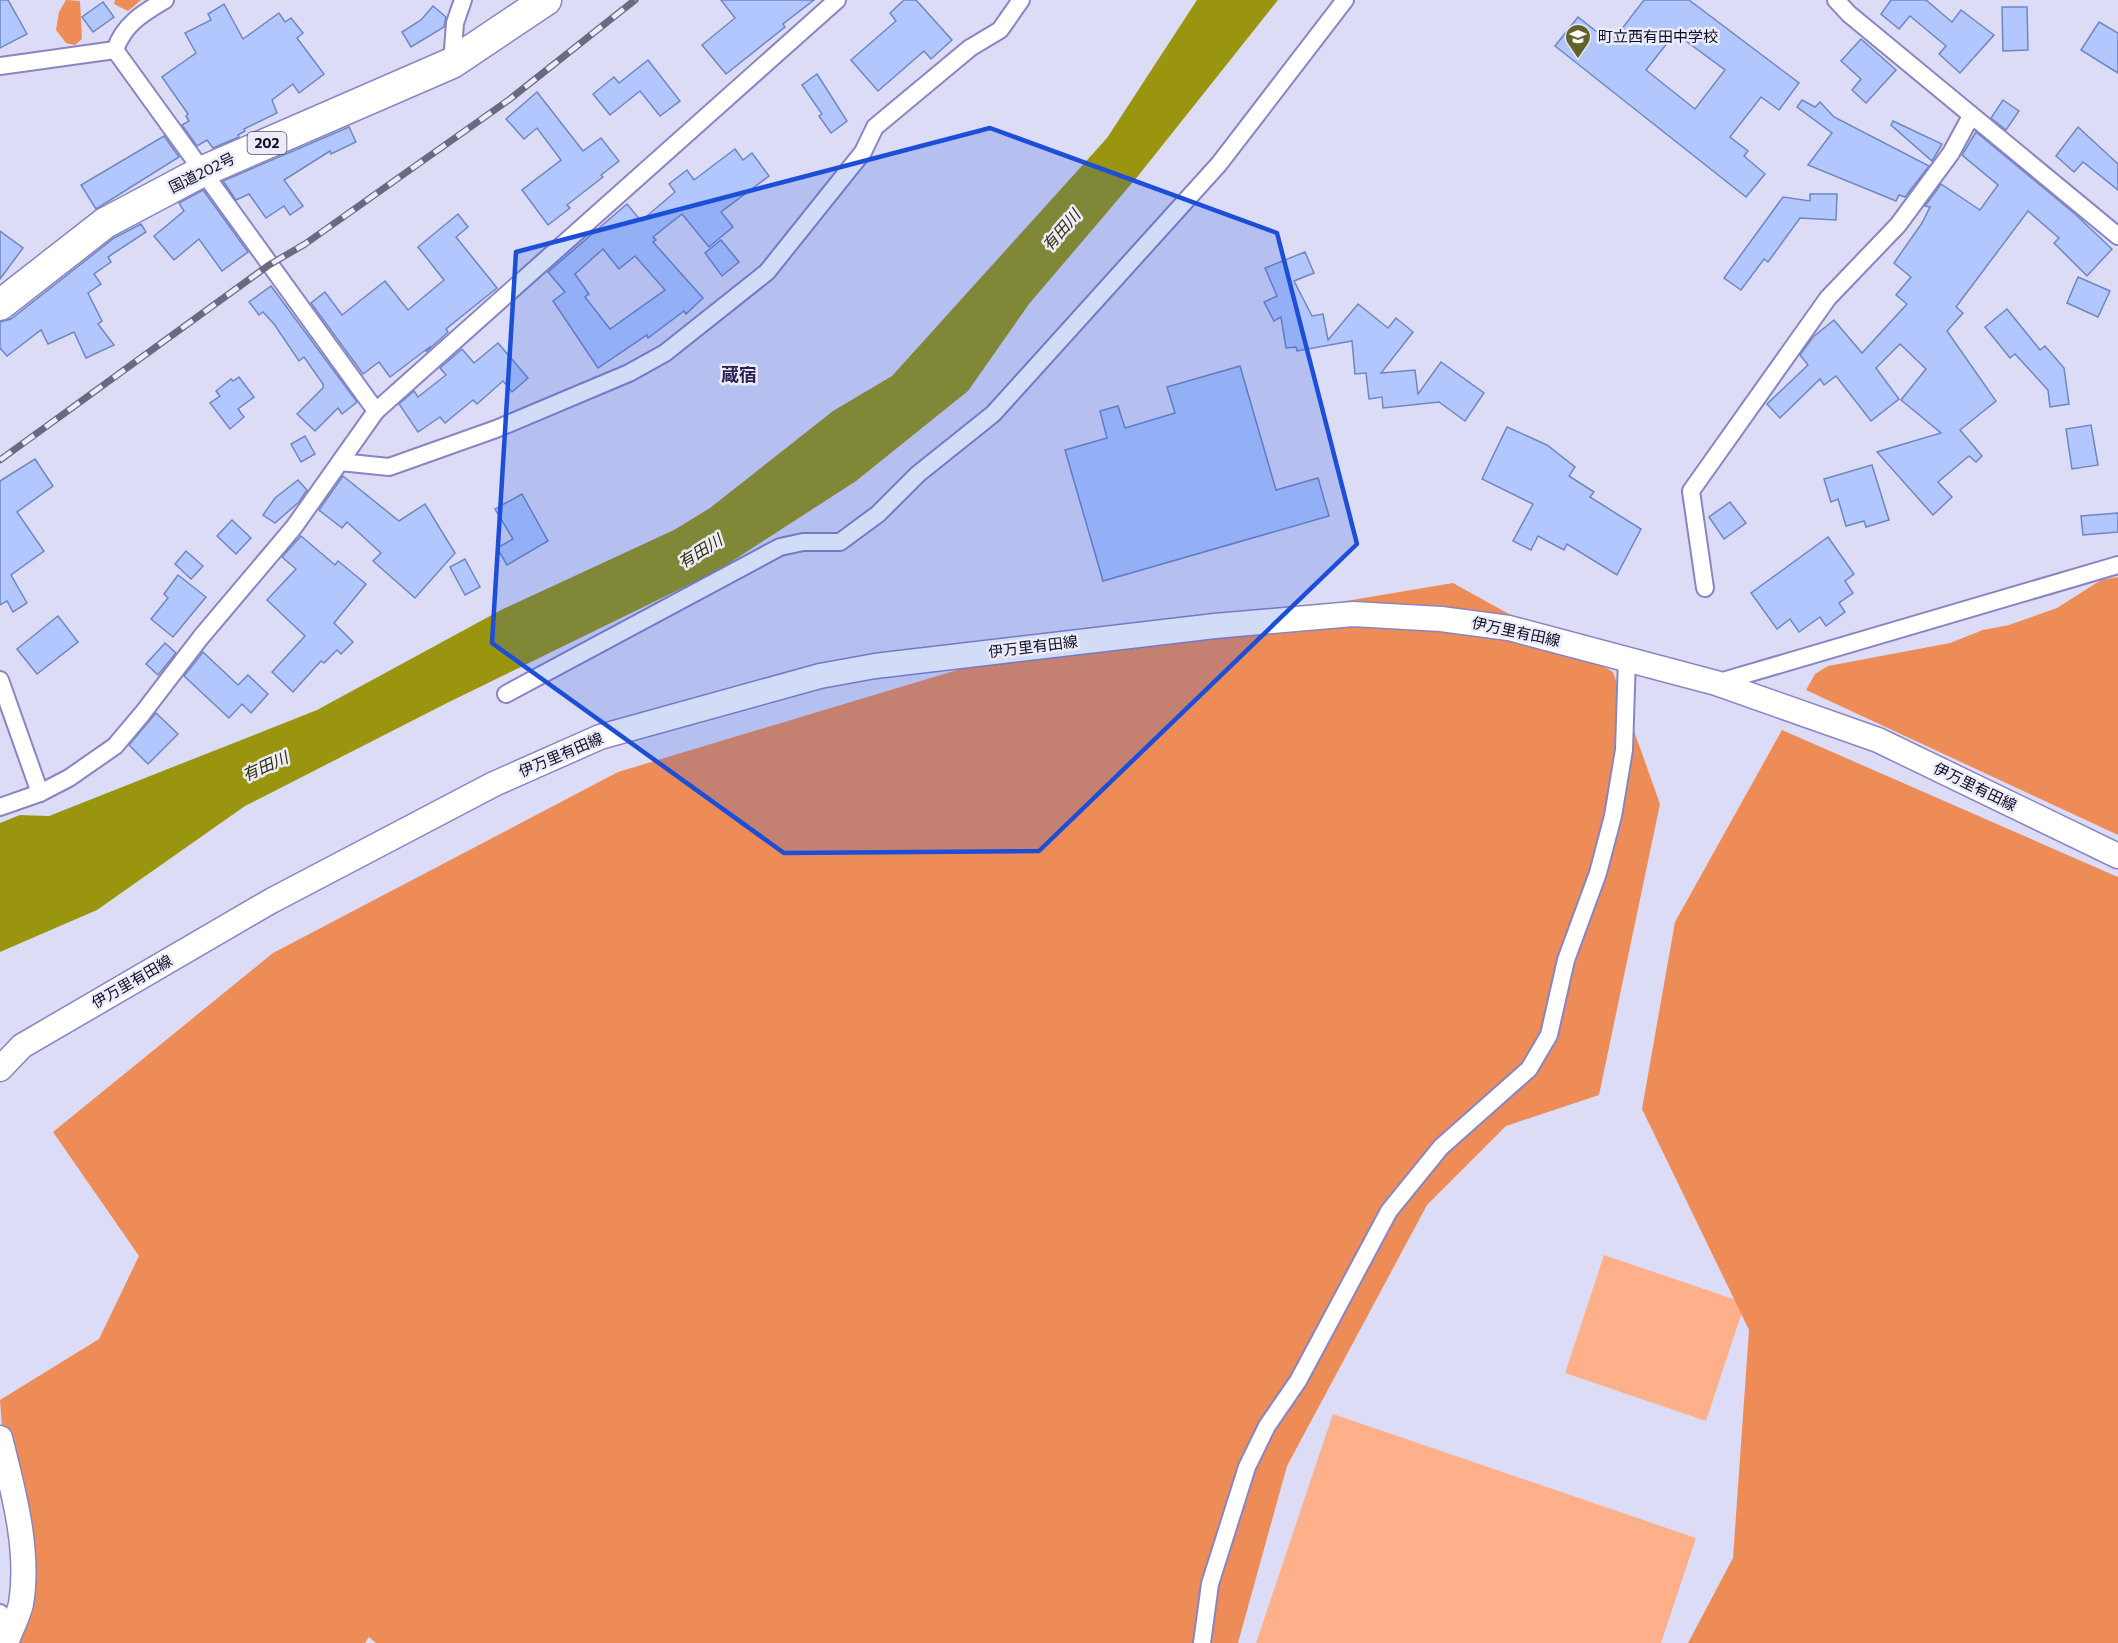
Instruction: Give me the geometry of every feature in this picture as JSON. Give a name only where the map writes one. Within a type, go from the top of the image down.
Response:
[{"type":"highway","name":"国道202号","points":[[0,306],[105,223],[201,172],[452,63],[546,0]]},
{"type":"main road","name":"伊万里有田線","points":[[0,1069],[22,1046],[271,901],[494,784],[600,737],[820,676],[875,666],[1215,626],[1353,614],[1441,618],[1509,628],[1627,658],[1716,682],[1878,740],[2118,856]]},
{"type":"main road","points":[[0,1438],[20,1527],[22,1570],[21,1605],[7,1640]]},
{"type":"street","points":[[115,50],[120,36],[136,17],[165,0]]},
{"type":"street","points":[[452,63],[455,22],[463,0]]},
{"type":"street","points":[[0,807],[40,793],[69,778],[115,746],[201,637],[294,527],[376,411],[837,0]]},
{"type":"street","points":[[340,462],[389,467],[496,429],[629,373],[664,353],[767,272],[863,152],[875,127],[969,48],[1000,30],[1010,20],[1021,0]]},
{"type":"street","points":[[506,694],[780,547],[804,542],[840,542],[878,514],[918,474],[1001,406],[1219,164],[1345,0]]},
{"type":"street","points":[[1836,0],[1849,14],[2118,236]]},
{"type":"street","points":[[0,66],[115,50]]},
{"type":"street","points":[[115,50],[376,411]]},
{"type":"street","points":[[1706,588],[1691,491],[1828,298],[1898,225],[1951,153],[1971,116]]},
{"type":"street","points":[[1716,682],[2118,565]]},
{"type":"street","points":[[1203,1643],[1210,1584],[1247,1467],[1267,1426],[1298,1381],[1389,1211],[1441,1147],[1529,1069],[1549,1035],[1566,960],[1598,873],[1613,816],[1624,750],[1627,658]]},
{"type":"street","points":[[0,680],[40,793]]},
{"type":"street","points":[[0,1612],[7,1640]]},
{"type":"highlighted area","points":[[990,128],[1277,233],[1357,544],[1039,851],[784,853],[492,643],[516,252]]},
{"type":"shaded area","points":[[66,0],[80,1],[82,39],[75,45],[66,43],[56,30],[59,12]]},
{"type":"shaded area","points":[[115,0],[141,0],[128,11],[114,4]]},
{"type":"shaded area","points":[[2118,577],[2118,835],[1806,690],[1815,674],[1828,666],[1950,643],[1983,630],[2009,625],[2057,608],[2101,580]]},
{"type":"shaded area","points":[[1453,583],[1613,672],[1660,804],[1599,1095],[1506,1126],[1427,1205],[1287,1466],[1238,1643],[376,1643],[369,1637],[365,1643],[18,1643],[0,1400],[99,1339],[139,1256],[53,1132],[273,953],[618,772],[987,661]]},
{"type":"shaded area","points":[[1782,730],[2118,877],[2118,1643],[1688,1643],[1733,1558],[1749,1330],[1642,1109],[1675,922]]},
{"type":"shaded area","points":[[1604,1255],[1745,1303],[1706,1421],[1565,1373]]},
{"type":"shaded area","points":[[1333,1414],[1696,1538],[1661,1643],[1256,1643]]},
{"type":"water","name":"有田川","points":[[1197,0],[1278,0],[1138,176],[1029,304],[968,391],[856,481],[717,571],[449,702],[245,806],[97,910],[0,952],[0,823],[20,815],[49,816],[317,710],[501,610],[674,530],[710,508],[833,411],[892,376],[1107,138]]},
{"type":"building","points":[[0,0],[8,0],[27,34],[0,48]]},
{"type":"building","points":[[721,0],[814,0],[783,24],[785,27],[726,74],[702,45],[735,18]]},
{"type":"building","points":[[904,0],[916,0],[952,40],[931,59],[924,51],[878,91],[851,60],[896,21],[890,13]]},
{"type":"building","points":[[1644,0],[1689,0],[1799,83],[1779,110],[1761,97],[1730,137],[1748,151],[1744,156],[1765,174],[1746,197],[1555,46],[1578,17],[1611,43]],"holes":[[[1675,33],[1725,70],[1695,109],[1646,70]]]},
{"type":"building","points":[[1891,0],[1926,0],[1952,22],[1961,10],[1994,35],[1960,73],[1939,54],[1946,46],[1910,16],[1899,29],[1881,14]]},
{"type":"building","points":[[103,2],[114,17],[93,32],[82,17]]},
{"type":"building","points":[[224,4],[243,39],[279,13],[285,22],[291,18],[303,33],[297,38],[324,74],[299,93],[293,84],[272,100],[277,113],[244,129],[245,131],[238,135],[239,137],[213,148],[207,140],[197,146],[182,125],[189,121],[186,116],[188,114],[162,77],[196,53],[185,33],[211,20],[208,14]]},
{"type":"building","points":[[433,6],[446,17],[444,27],[411,47],[402,32],[421,20]]},
{"type":"building","points":[[2002,7],[2027,7],[2028,50],[2003,51]]},
{"type":"building","points":[[2099,22],[2118,33],[2118,73],[2081,50]]},
{"type":"building","points":[[1861,39],[1896,70],[1866,103],[1852,90],[1861,79],[1841,61]]},
{"type":"building","points":[[648,60],[680,101],[660,116],[640,91],[610,115],[593,94],[614,77],[619,83]]},
{"type":"building","points":[[817,74],[847,121],[831,133],[819,116],[822,114],[802,85]]},
{"type":"building","points":[[537,92],[583,151],[601,138],[619,161],[601,175],[603,177],[567,205],[570,208],[548,225],[522,190],[561,160],[537,128],[524,139],[506,119]]},
{"type":"building","points":[[1802,100],[1815,107],[1820,102],[1834,117],[1929,166],[1905,197],[1899,195],[1896,201],[1808,165],[1832,133],[1797,107]]},
{"type":"building","points":[[2003,100],[2019,111],[2006,130],[1991,118]]},
{"type":"building","points":[[1893,121],[1942,144],[1932,161],[1891,125]]},
{"type":"building","points":[[349,127],[356,142],[331,154],[330,151],[284,180],[303,206],[290,215],[284,206],[266,218],[249,194],[236,200],[223,181]]},
{"type":"building","points":[[2078,127],[2118,164],[2118,190],[2083,162],[2074,172],[2056,156]]},
{"type":"building","points":[[1976,132],[2075,214],[2112,249],[2087,276],[2054,243],[2059,238],[2028,211],[1956,307],[1963,313],[1947,331],[1996,401],[1960,430],[1982,456],[1976,462],[1969,456],[1938,482],[1952,497],[1933,515],[1877,452],[1941,433],[1901,400],[1926,369],[1900,344],[1876,368],[1899,399],[1871,421],[1836,376],[1824,385],[1820,379],[1780,418],[1767,404],[1808,365],[1800,355],[1813,337],[1834,320],[1862,353],[1907,304],[1896,295],[1911,277],[1894,263],[1922,223],[1930,207],[1925,206],[1941,184],[1980,210],[1998,185],[1962,155]]},
{"type":"building","points":[[164,136],[179,157],[96,209],[81,185]]},
{"type":"building","points":[[735,149],[743,160],[752,153],[769,176],[721,212],[733,227],[709,247],[682,214],[653,237],[656,240],[653,242],[703,298],[686,314],[684,311],[648,338],[647,335],[598,368],[553,301],[565,292],[548,272],[627,204],[641,221],[675,192],[669,184],[687,170],[694,180]],"holes":[[[603,249],[619,269],[635,256],[665,290],[610,329],[585,297],[589,294],[575,274]]]},
{"type":"building","points":[[203,190],[248,252],[222,271],[199,239],[174,260],[154,236],[184,211],[179,203]]},
{"type":"building","points":[[1810,194],[1837,194],[1836,220],[1800,218],[1768,262],[1764,259],[1741,290],[1724,278],[1783,197],[1810,201]]},
{"type":"building","points":[[458,214],[468,227],[456,237],[497,288],[446,329],[448,332],[426,352],[431,346],[390,377],[379,362],[363,374],[311,303],[325,292],[342,315],[385,281],[408,310],[444,280],[418,247]]},
{"type":"building","points":[[141,224],[146,232],[108,257],[111,262],[94,274],[101,284],[88,293],[102,321],[98,324],[114,345],[86,358],[74,332],[48,344],[41,330],[7,356],[0,348],[0,322],[11,319],[114,238]]},
{"type":"building","points":[[0,231],[23,248],[0,279]]},
{"type":"building","points":[[721,240],[739,262],[722,276],[705,253]]},
{"type":"building","points":[[1305,252],[1314,273],[1294,281],[1312,316],[1323,314],[1328,340],[1358,304],[1388,328],[1396,318],[1413,332],[1381,373],[1415,370],[1418,394],[1441,362],[1484,393],[1465,421],[1439,402],[1383,408],[1382,397],[1369,399],[1366,373],[1355,374],[1352,341],[1297,351],[1296,347],[1286,348],[1281,317],[1274,321],[1264,302],[1277,296],[1265,268]]},
{"type":"building","points":[[2078,277],[2110,291],[2098,317],[2067,303]]},
{"type":"building","points":[[271,286],[357,402],[342,414],[338,408],[315,431],[297,414],[323,388],[323,384],[304,357],[299,361],[274,324],[263,312],[259,315],[249,302]]},
{"type":"building","points":[[2007,309],[2040,350],[2045,346],[2064,368],[2069,404],[2050,407],[2048,390],[2015,354],[2010,358],[1985,327]]},
{"type":"building","points":[[498,343],[528,378],[512,392],[503,381],[477,404],[473,400],[445,423],[440,417],[418,432],[399,404],[414,391],[418,397],[446,375],[440,368],[462,349],[474,363]]},
{"type":"building","points":[[1240,366],[1276,490],[1318,478],[1329,516],[1103,581],[1065,450],[1107,438],[1100,411],[1118,406],[1125,428],[1175,413],[1167,387]]},
{"type":"building","points":[[239,377],[254,397],[238,409],[244,417],[230,429],[210,403],[220,396],[216,391],[231,379],[233,381]]},
{"type":"building","points":[[2091,425],[2098,465],[2072,469],[2066,429]]},
{"type":"building","points":[[1507,427],[1547,445],[1575,467],[1569,476],[1594,492],[1590,497],[1641,529],[1617,575],[1567,544],[1564,550],[1538,536],[1531,550],[1513,541],[1533,504],[1482,479]]},
{"type":"building","points":[[305,436],[315,454],[301,462],[291,444]]},
{"type":"building","points":[[35,459],[53,486],[17,512],[44,551],[11,575],[27,603],[13,612],[7,601],[0,605],[0,481]]},
{"type":"building","points":[[1872,465],[1889,520],[1866,527],[1864,521],[1846,526],[1838,499],[1831,502],[1824,479]]},
{"type":"building","points":[[343,476],[399,521],[425,504],[455,553],[415,598],[373,561],[381,553],[347,522],[342,528],[319,510]]},
{"type":"building","points":[[298,480],[307,490],[299,502],[275,523],[263,515],[275,498]]},
{"type":"building","points":[[522,494],[548,541],[507,565],[497,548],[513,539],[495,509]]},
{"type":"building","points":[[1730,502],[1746,523],[1724,539],[1709,517]]},
{"type":"building","points":[[2118,513],[2118,532],[2083,535],[2081,516]]},
{"type":"building","points":[[232,520],[251,538],[236,554],[217,536]]},
{"type":"building","points":[[301,536],[335,565],[338,561],[366,584],[334,623],[353,642],[341,654],[337,650],[324,663],[321,661],[293,692],[272,672],[305,636],[267,600],[296,569],[282,557]]},
{"type":"building","points":[[1828,537],[1854,574],[1845,581],[1853,593],[1839,603],[1845,612],[1826,626],[1820,617],[1799,632],[1790,619],[1777,629],[1751,593]]},
{"type":"building","points":[[186,551],[203,566],[191,579],[175,564]]},
{"type":"building","points":[[465,559],[480,587],[465,595],[450,567]]},
{"type":"building","points":[[178,575],[206,597],[173,637],[151,619],[168,598],[164,594]]},
{"type":"building","points":[[58,616],[78,642],[37,674],[17,649]]},
{"type":"building","points":[[165,643],[176,653],[158,675],[146,664]]},
{"type":"building","points":[[203,652],[238,685],[248,675],[268,694],[251,713],[242,704],[229,718],[184,676]]},
{"type":"building","points":[[156,713],[178,734],[148,764],[129,745]]},
{"type":"railway","points":[[0,460],[269,265],[305,244],[510,99],[635,0]]},
{"type":"place","name":"町立西有田中学校","points":[[1578,60]]},
{"type":"district","name":"蔵宿","points":[[739,375]]}]
